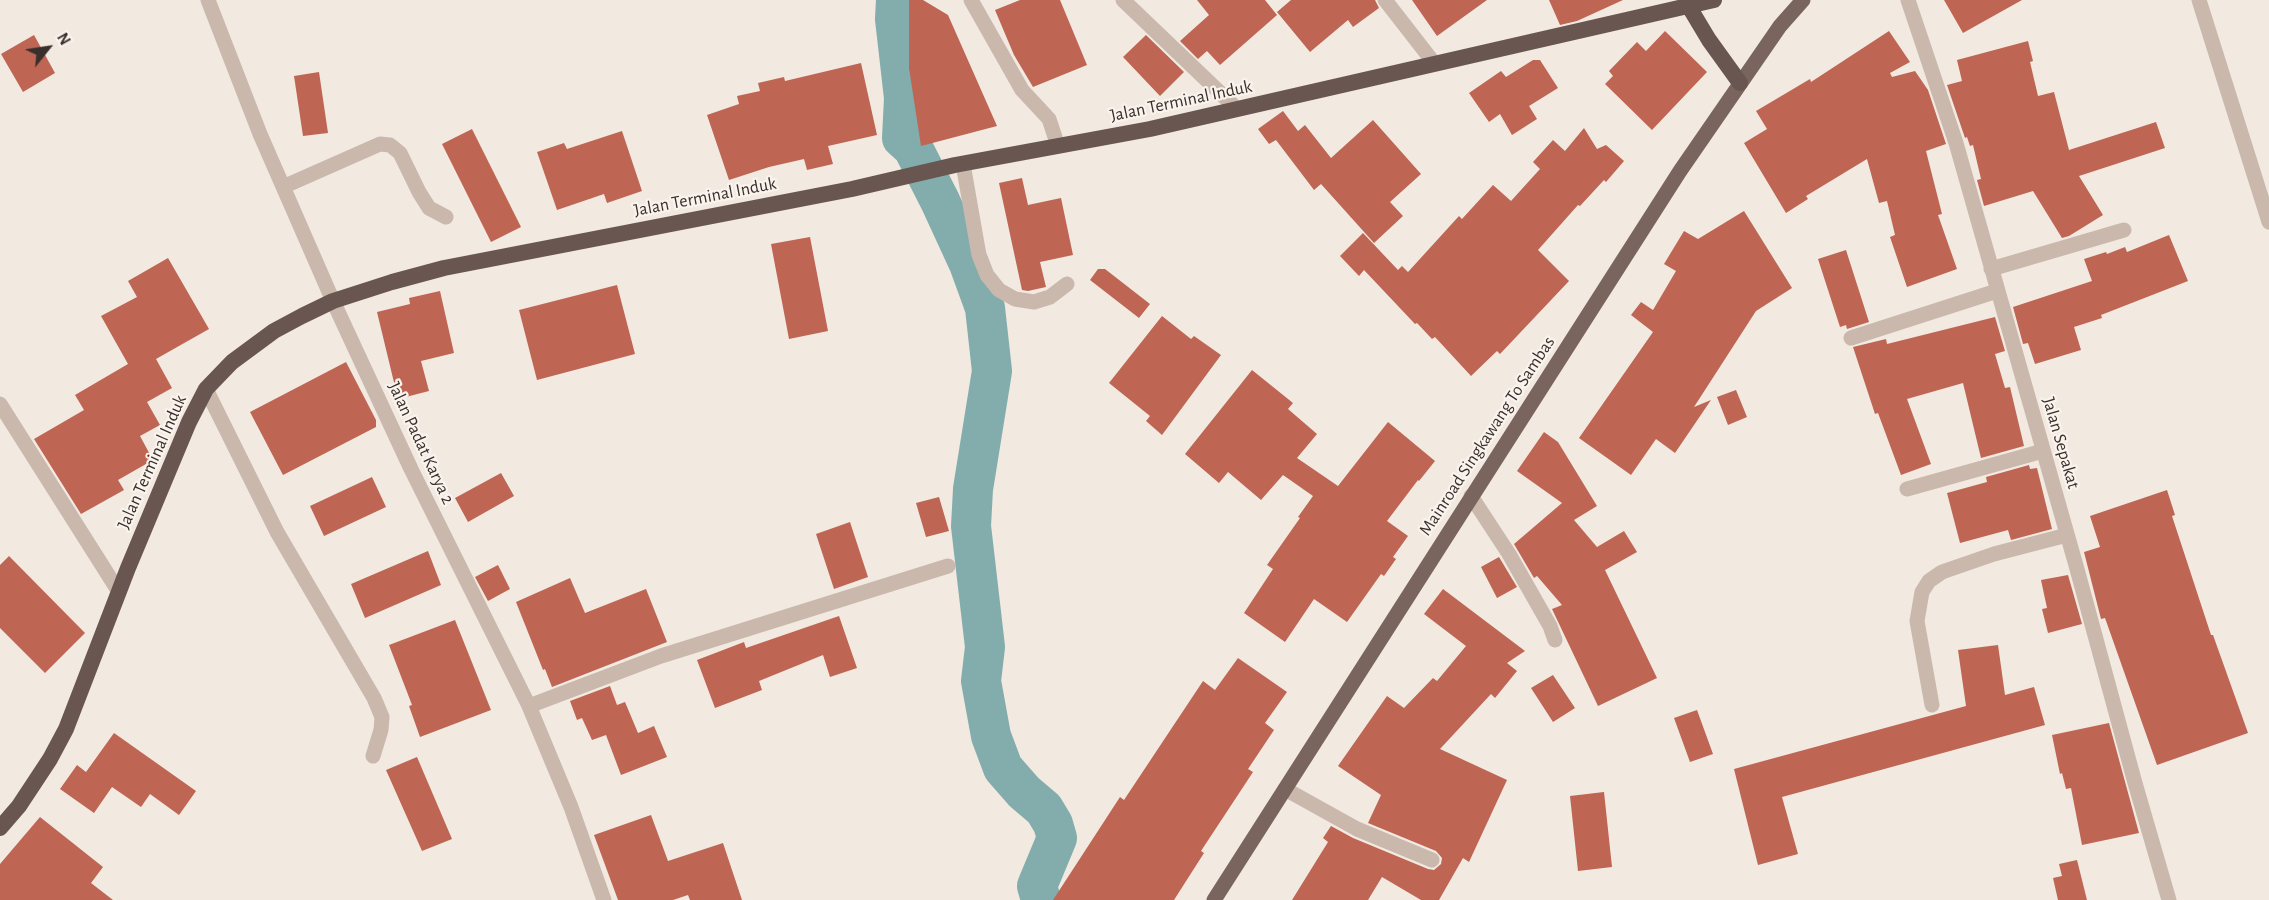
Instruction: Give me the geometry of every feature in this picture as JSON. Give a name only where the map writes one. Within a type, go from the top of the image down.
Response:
[{"type":"highway","name":"Jalan Terminal Induk","points":[[0,828],[19,806],[50,759],[66,729],[189,422],[206,389],[232,362],[274,331],[333,301],[392,282],[454,266],[1150,129],[1714,0]]},
{"type":"highway","points":[[1688,5],[1709,40],[1740,82]]},
{"type":"main road","name":"Mainroad Singkawang To Sambas","points":[[1214,900],[1680,171],[1780,26],[1803,0]]},
{"type":"street","name":"Jalan Padat Karya 2","points":[[208,0],[260,134],[285,186],[333,301],[411,469],[529,706],[570,807],[604,900]]},
{"type":"street","points":[[971,0],[1022,90],[1049,119],[1058,146]]},
{"type":"street","points":[[1123,0],[1237,109]]},
{"type":"street","points":[[1384,0],[1434,63]]},
{"type":"street","name":"Jalan Sepakat","points":[[1908,0],[1956,143],[2067,535],[2134,783],[2169,900]]},
{"type":"street","points":[[2199,0],[2269,222]]},
{"type":"street","points":[[285,186],[380,144],[390,145],[400,153],[418,192],[429,208],[446,217]]},
{"type":"street","points":[[959,165],[979,255],[987,275],[999,290],[1015,299],[1034,302],[1050,297],[1067,284]]},
{"type":"street","points":[[1991,269],[2124,230]]},
{"type":"street","points":[[1851,338],[1997,291]]},
{"type":"street","points":[[206,389],[277,532],[374,698],[382,717],[381,730],[373,756]]},
{"type":"street","points":[[0,404],[119,592]]},
{"type":"street","points":[[1907,489],[2043,451]]},
{"type":"street","points":[[1471,496],[1509,554],[1550,626],[1555,640]]},
{"type":"street","points":[[1932,705],[1917,621],[1922,592],[1929,580],[1942,572],[1994,554],[2067,535]]},
{"type":"street","points":[[529,706],[661,656],[948,566]]},
{"type":"street","points":[[1285,789],[1357,829],[1432,860]]},
{"type":"building","points":[[909,0],[923,0],[948,15],[997,126],[921,146],[909,68]]},
{"type":"building","points":[[1020,0],[1060,0],[1087,65],[1033,87],[1014,55],[995,10]]},
{"type":"building","points":[[1197,0],[1265,0],[1277,15],[1220,65],[1207,51],[1198,59],[1180,41],[1209,15]]},
{"type":"building","points":[[1291,0],[1375,0],[1379,8],[1353,27],[1348,20],[1310,52],[1277,12]]},
{"type":"building","points":[[1412,0],[1487,0],[1437,36]]},
{"type":"building","points":[[1549,0],[1623,0],[1577,21],[1560,25]]},
{"type":"building","points":[[1944,0],[2022,0],[1963,33]]},
{"type":"building","points":[[1665,31],[1707,72],[1652,130],[1605,84],[1613,76],[1609,71],[1637,42],[1646,51]]},
{"type":"building","points":[[1889,31],[1910,62],[1890,73],[1892,77],[1915,71],[1928,90],[1946,144],[1926,151],[1942,214],[1938,215],[1957,269],[1907,287],[1890,237],[1895,235],[1887,201],[1879,203],[1867,159],[1806,196],[1808,199],[1786,213],[1744,143],[1767,129],[1756,111],[1810,79],[1811,82]]},
{"type":"building","points":[[34,35],[55,73],[23,92],[1,54]]},
{"type":"building","points":[[1146,35],[1184,72],[1160,96],[1123,57]]},
{"type":"building","points":[[2028,41],[2038,96],[2054,92],[2069,150],[2156,122],[2165,148],[2079,176],[2103,215],[2062,238],[2033,191],[1984,206],[1977,180],[1981,179],[1973,145],[1970,146],[1967,137],[1965,138],[1947,85],[1962,81],[1957,60]]},
{"type":"building","points":[[1533,60],[1540,60],[1558,88],[1529,106],[1537,119],[1512,135],[1500,114],[1489,122],[1469,93],[1501,71],[1506,77]]},
{"type":"building","points":[[861,63],[877,135],[828,146],[833,164],[807,170],[804,159],[729,180],[707,115],[739,104],[737,96],[760,91],[758,83],[784,77],[785,81]]},
{"type":"building","points":[[319,72],[328,133],[303,136],[294,76]]},
{"type":"building","points":[[1283,111],[1298,131],[1305,125],[1331,158],[1373,120],[1421,174],[1390,202],[1403,216],[1374,243],[1321,184],[1314,190],[1276,140],[1269,144],[1258,129]]},
{"type":"building","points":[[1584,128],[1597,149],[1606,145],[1624,161],[1606,182],[1604,180],[1580,206],[1578,205],[1538,250],[1569,281],[1500,354],[1497,351],[1471,376],[1435,337],[1432,339],[1417,323],[1415,324],[1364,270],[1359,276],[1340,256],[1363,233],[1398,270],[1402,266],[1408,272],[1459,216],[1462,219],[1493,185],[1511,201],[1540,169],[1533,162],[1553,140],[1565,151]]},
{"type":"building","points":[[472,129],[521,227],[491,242],[442,144]]},
{"type":"building","points":[[622,131],[642,191],[607,203],[604,194],[557,210],[537,152],[564,143],[567,149]]},
{"type":"building","points":[[1022,178],[1028,205],[1061,198],[1073,255],[1040,262],[1046,287],[1028,291],[1022,290],[999,183]]},
{"type":"building","points":[[1744,211],[1792,288],[1756,311],[1694,407],[1711,400],[1675,453],[1656,439],[1631,475],[1579,438],[1653,332],[1631,315],[1641,302],[1653,310],[1676,271],[1664,264],[1684,231],[1698,239]]},
{"type":"building","points":[[2169,235],[2188,281],[2101,315],[2102,318],[2074,327],[2081,350],[2035,364],[2028,343],[2023,344],[2013,307],[2092,281],[2084,259],[2125,247],[2127,252]]},
{"type":"building","points":[[810,237],[828,331],[789,339],[771,244]]},
{"type":"building","points":[[1846,250],[1869,322],[1847,329],[1846,325],[1840,327],[1818,259]]},
{"type":"building","points":[[168,258],[209,329],[156,359],[172,388],[147,402],[160,425],[140,436],[153,460],[118,480],[124,490],[81,514],[34,439],[84,410],[75,395],[128,364],[101,316],[137,297],[128,281]]},
{"type":"building","points":[[1098,269],[1105,269],[1150,304],[1139,318],[1090,280]]},
{"type":"building","points":[[617,285],[635,354],[537,380],[519,310]]},
{"type":"building","points":[[440,291],[454,353],[421,361],[429,391],[398,399],[377,312],[410,304],[409,298]]},
{"type":"building","points":[[1162,316],[1191,339],[1194,336],[1221,355],[1162,435],[1146,421],[1150,416],[1109,383]]},
{"type":"building","points":[[1995,317],[2005,351],[1995,354],[2005,388],[2010,387],[2024,446],[1981,458],[1963,383],[1907,399],[1931,464],[1901,475],[1878,413],[1875,414],[1853,347],[1886,339],[1887,344]]},
{"type":"building","points":[[346,362],[376,420],[376,427],[283,475],[250,412]]},
{"type":"building","points":[[1252,370],[1293,403],[1288,409],[1317,434],[1297,458],[1338,486],[1388,422],[1435,461],[1387,521],[1408,536],[1393,557],[1396,559],[1384,576],[1381,574],[1347,622],[1314,599],[1285,642],[1244,613],[1273,569],[1267,565],[1313,496],[1283,475],[1261,500],[1228,472],[1219,483],[1185,454]]},
{"type":"building","points":[[1736,390],[1747,417],[1728,425],[1717,397]]},
{"type":"building","points":[[1544,432],[1558,442],[1597,506],[1574,520],[1597,547],[1624,531],[1637,552],[1605,570],[1657,678],[1598,706],[1552,609],[1562,605],[1537,576],[1534,578],[1514,544],[1562,503],[1517,471]]},
{"type":"building","points":[[2029,465],[2030,469],[2037,468],[2052,529],[2011,540],[2008,530],[1960,543],[1947,493],[1987,482],[1986,477]]},
{"type":"building","points":[[501,473],[514,496],[468,522],[455,498]]},
{"type":"building","points":[[372,477],[386,507],[324,536],[310,506]]},
{"type":"building","points":[[2167,490],[2175,515],[2172,516],[2211,635],[2213,635],[2248,733],[2157,765],[2105,618],[2101,619],[2084,552],[2100,547],[2090,516]]},
{"type":"building","points":[[939,497],[949,531],[926,537],[916,503]]},
{"type":"building","points":[[850,522],[868,577],[834,589],[816,534]]},
{"type":"building","points":[[428,551],[441,585],[365,618],[351,584]]},
{"type":"building","points":[[9,556],[85,633],[45,673],[0,628],[0,565]]},
{"type":"building","points":[[1499,557],[1517,587],[1497,598],[1481,567]]},
{"type":"building","points":[[498,565],[510,589],[488,601],[475,577]]},
{"type":"building","points":[[2068,575],[2082,624],[2048,633],[2042,609],[2047,608],[2041,580]]},
{"type":"building","points":[[570,578],[585,613],[646,589],[667,642],[552,687],[516,602]]},
{"type":"building","points":[[1443,589],[1525,651],[1507,663],[1517,671],[1495,698],[1491,694],[1440,749],[1507,780],[1469,862],[1463,858],[1439,900],[1421,900],[1382,877],[1368,900],[1292,900],[1328,842],[1323,838],[1331,826],[1353,838],[1428,869],[1434,870],[1441,864],[1442,858],[1436,851],[1368,823],[1381,795],[1338,766],[1387,696],[1404,708],[1433,678],[1437,681],[1466,646],[1424,614]]},
{"type":"building","points":[[839,616],[857,668],[830,677],[823,655],[759,681],[762,690],[715,708],[697,660],[744,642],[746,648]]},
{"type":"building","points":[[455,620],[491,710],[420,737],[409,706],[412,705],[389,645]]},
{"type":"building","points":[[1998,645],[2005,695],[2034,687],[2045,725],[1782,797],[1798,854],[1758,865],[1734,769],[1966,706],[1958,650]]},
{"type":"building","points":[[1238,658],[1287,692],[1265,723],[1274,730],[1248,769],[1253,772],[1201,851],[1204,853],[1174,900],[1053,900],[1120,797],[1124,800],[1203,681],[1215,690]]},
{"type":"building","points":[[1553,675],[1575,708],[1553,722],[1531,688]]},
{"type":"building","points":[[610,686],[617,705],[625,702],[638,733],[654,726],[667,757],[621,775],[606,735],[592,740],[582,718],[577,720],[570,701]]},
{"type":"building","points":[[1697,710],[1713,754],[1690,762],[1674,718]]},
{"type":"building","points":[[2109,723],[2139,833],[2082,845],[2071,788],[2066,789],[2062,773],[2060,774],[2052,735]]},
{"type":"building","points":[[114,733],[196,791],[179,815],[150,794],[141,807],[112,787],[94,813],[60,789],[77,765],[86,772]]},
{"type":"building","points":[[417,757],[452,839],[422,851],[386,770]]},
{"type":"building","points":[[1604,792],[1612,867],[1578,871],[1570,796]]},
{"type":"building","points":[[651,815],[668,861],[723,843],[742,900],[690,900],[688,895],[673,900],[618,900],[594,835]]},
{"type":"building","points":[[40,817],[103,867],[91,883],[113,900],[0,900],[0,864]]},
{"type":"building","points":[[2077,860],[2087,900],[2058,900],[2053,878],[2062,876],[2059,864]]},
{"type":"waterway","points":[[896,0],[895,19],[904,98],[902,138],[913,148],[940,201],[969,264],[985,308],[992,371],[973,489],[971,526],[985,647],[981,681],[991,736],[1003,768],[1024,792],[1044,809],[1053,824],[1057,838],[1037,886],[1041,900]]}]
